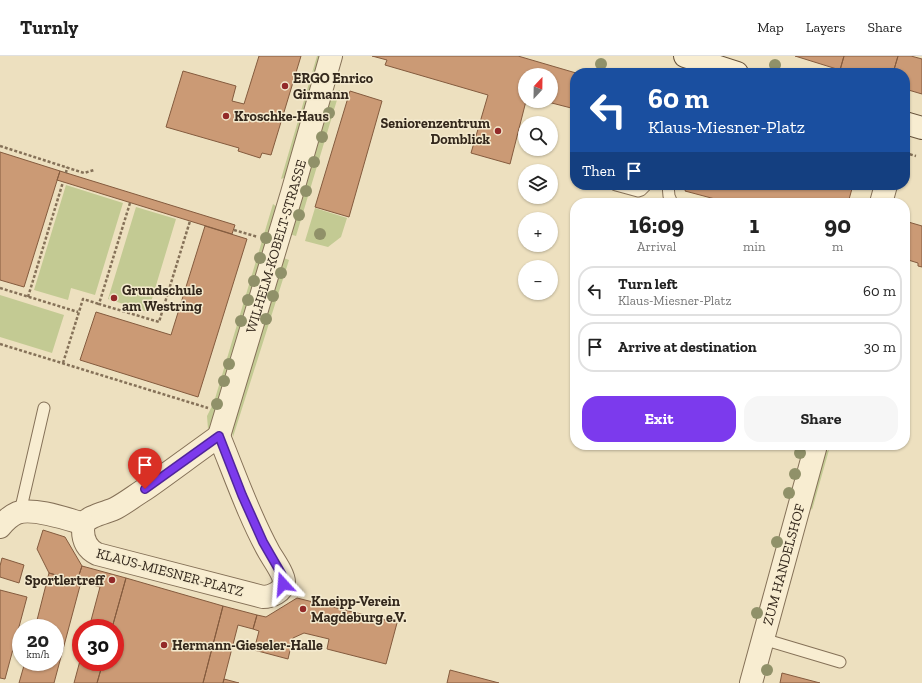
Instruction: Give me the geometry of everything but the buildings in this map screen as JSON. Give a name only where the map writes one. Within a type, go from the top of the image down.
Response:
[{"type":"street","name":"WILHELM-KOBELT-STRASSE","points":[[219,436],[292,193],[331,56]]},
{"type":"street","points":[[686,56],[705,68]]},
{"type":"street","points":[[910,124],[922,128]]},
{"type":"street","points":[[0,527],[9,518],[20,512],[43,513],[84,524],[88,519],[112,510],[122,504],[167,474],[219,436]]},
{"type":"street","name":"KLAUS-MIESNER-PLATZ","points":[[84,524],[84,541],[90,549],[98,554],[263,597],[274,595],[282,587],[284,583],[283,578],[263,542],[242,495],[219,436]]},
{"type":"street","name":"ZUM HANDELSHOF","points":[[751,683],[815,450]]},
{"type":"lane","points":[[20,512],[44,408]]},
{"type":"lane","points":[[763,639],[840,662]]},
{"type":"path","points":[[0,146],[84,172],[94,170]]},
{"type":"path","points":[[910,154],[916,156]]},
{"type":"path","points":[[66,173],[68,167]]},
{"type":"path","points":[[28,297],[63,182]]},
{"type":"path","points":[[99,304],[130,203]]},
{"type":"path","points":[[63,363],[82,299],[159,322],[190,221]]},
{"type":"path","points":[[234,230],[260,238]]},
{"type":"path","points":[[0,288],[78,312]]},
{"type":"path","points":[[0,344],[208,408]]},
{"type":"green space","points":[[317,56],[325,56],[289,176],[281,179]]},
{"type":"green space","points":[[340,90],[296,236],[289,234],[332,92]]},
{"type":"green space","points":[[66,185],[123,203],[95,295],[71,288],[68,300],[34,290]]},
{"type":"green space","points":[[273,204],[277,207],[213,422],[208,429],[207,416],[214,402]]},
{"type":"green space","points":[[136,207],[176,219],[148,312],[108,299]]},
{"type":"green space","points":[[315,208],[347,218],[341,237],[328,247],[305,241]]},
{"type":"green space","points":[[281,257],[289,260],[233,437],[231,427]]},
{"type":"green space","points":[[0,295],[64,315],[52,353],[0,337]]},
{"type":"green space","points":[[829,450],[812,510],[809,504],[823,453]]},
{"type":"place","name":"ERGO Enrico Girmann","points":[[285,86]]},
{"type":"place","name":"Kroschke-Haus","points":[[226,116]]},
{"type":"place","name":"Seniorenzentrum Domblick","points":[[498,131]]},
{"type":"place","name":"Grundschule am Westring","points":[[114,298]]},
{"type":"place","name":"Sportlertreff","points":[[112,580]]},
{"type":"place","name":"Kneipp-Verein Magdeburg e.V.","points":[[303,609]]},
{"type":"place","name":"Hermann-Gieseler-Halle","points":[[164,645]]},
{"type":"route","points":[[145,489],[219,436],[242,495],[263,542],[282,575],[284,581],[283,584]]}]
